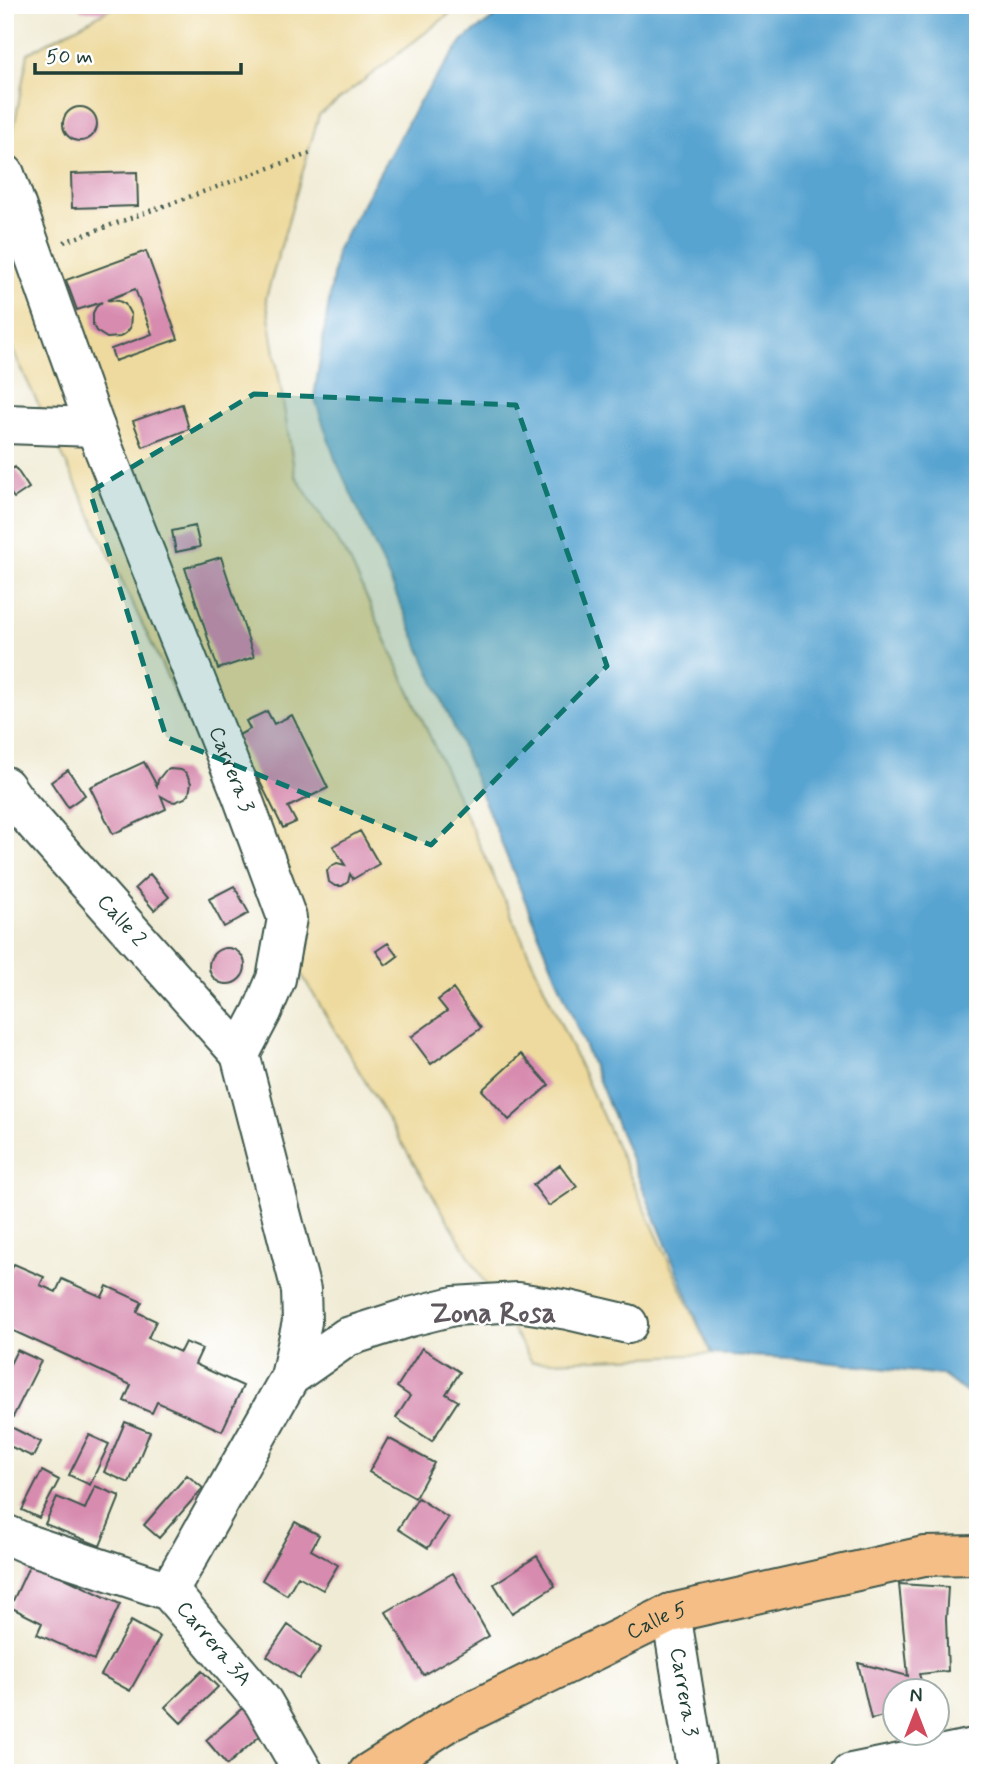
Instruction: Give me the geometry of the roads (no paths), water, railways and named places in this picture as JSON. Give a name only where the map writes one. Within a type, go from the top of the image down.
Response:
[{"type":"main road","name":"Calle 5","points":[[368,1773],[449,1721],[671,1613],[925,1556],[978,1555]]},
{"type":"street","name":"Carrera 3","points":[[5,174],[95,427],[242,796],[287,918],[276,979],[240,1054]]},
{"type":"street","points":[[5,424],[95,427]]},
{"type":"street","name":"Calle 2","points":[[5,786],[240,1054]]},
{"type":"street","points":[[169,1591],[290,1377],[302,1322],[301,1290],[240,1054]]},
{"type":"street","points":[[290,1377],[347,1337],[454,1306],[519,1302],[628,1324]]},
{"type":"street","name":"Carrera 3A","points":[[5,1534],[30,1545],[169,1591],[263,1702],[304,1773]]},
{"type":"street","name":"Carrera 3","points":[[671,1613],[697,1773]]},
{"type":"street","points":[[851,1773],[922,1766],[978,1747]]},
{"type":"water","points":[[511,5],[978,5],[978,1401],[942,1375],[788,1358],[711,1354],[453,725],[335,459],[314,397],[337,250],[419,102],[463,40]]},
{"type":"district","name":"Zona Rosa","points":[[493,1314]]}]
